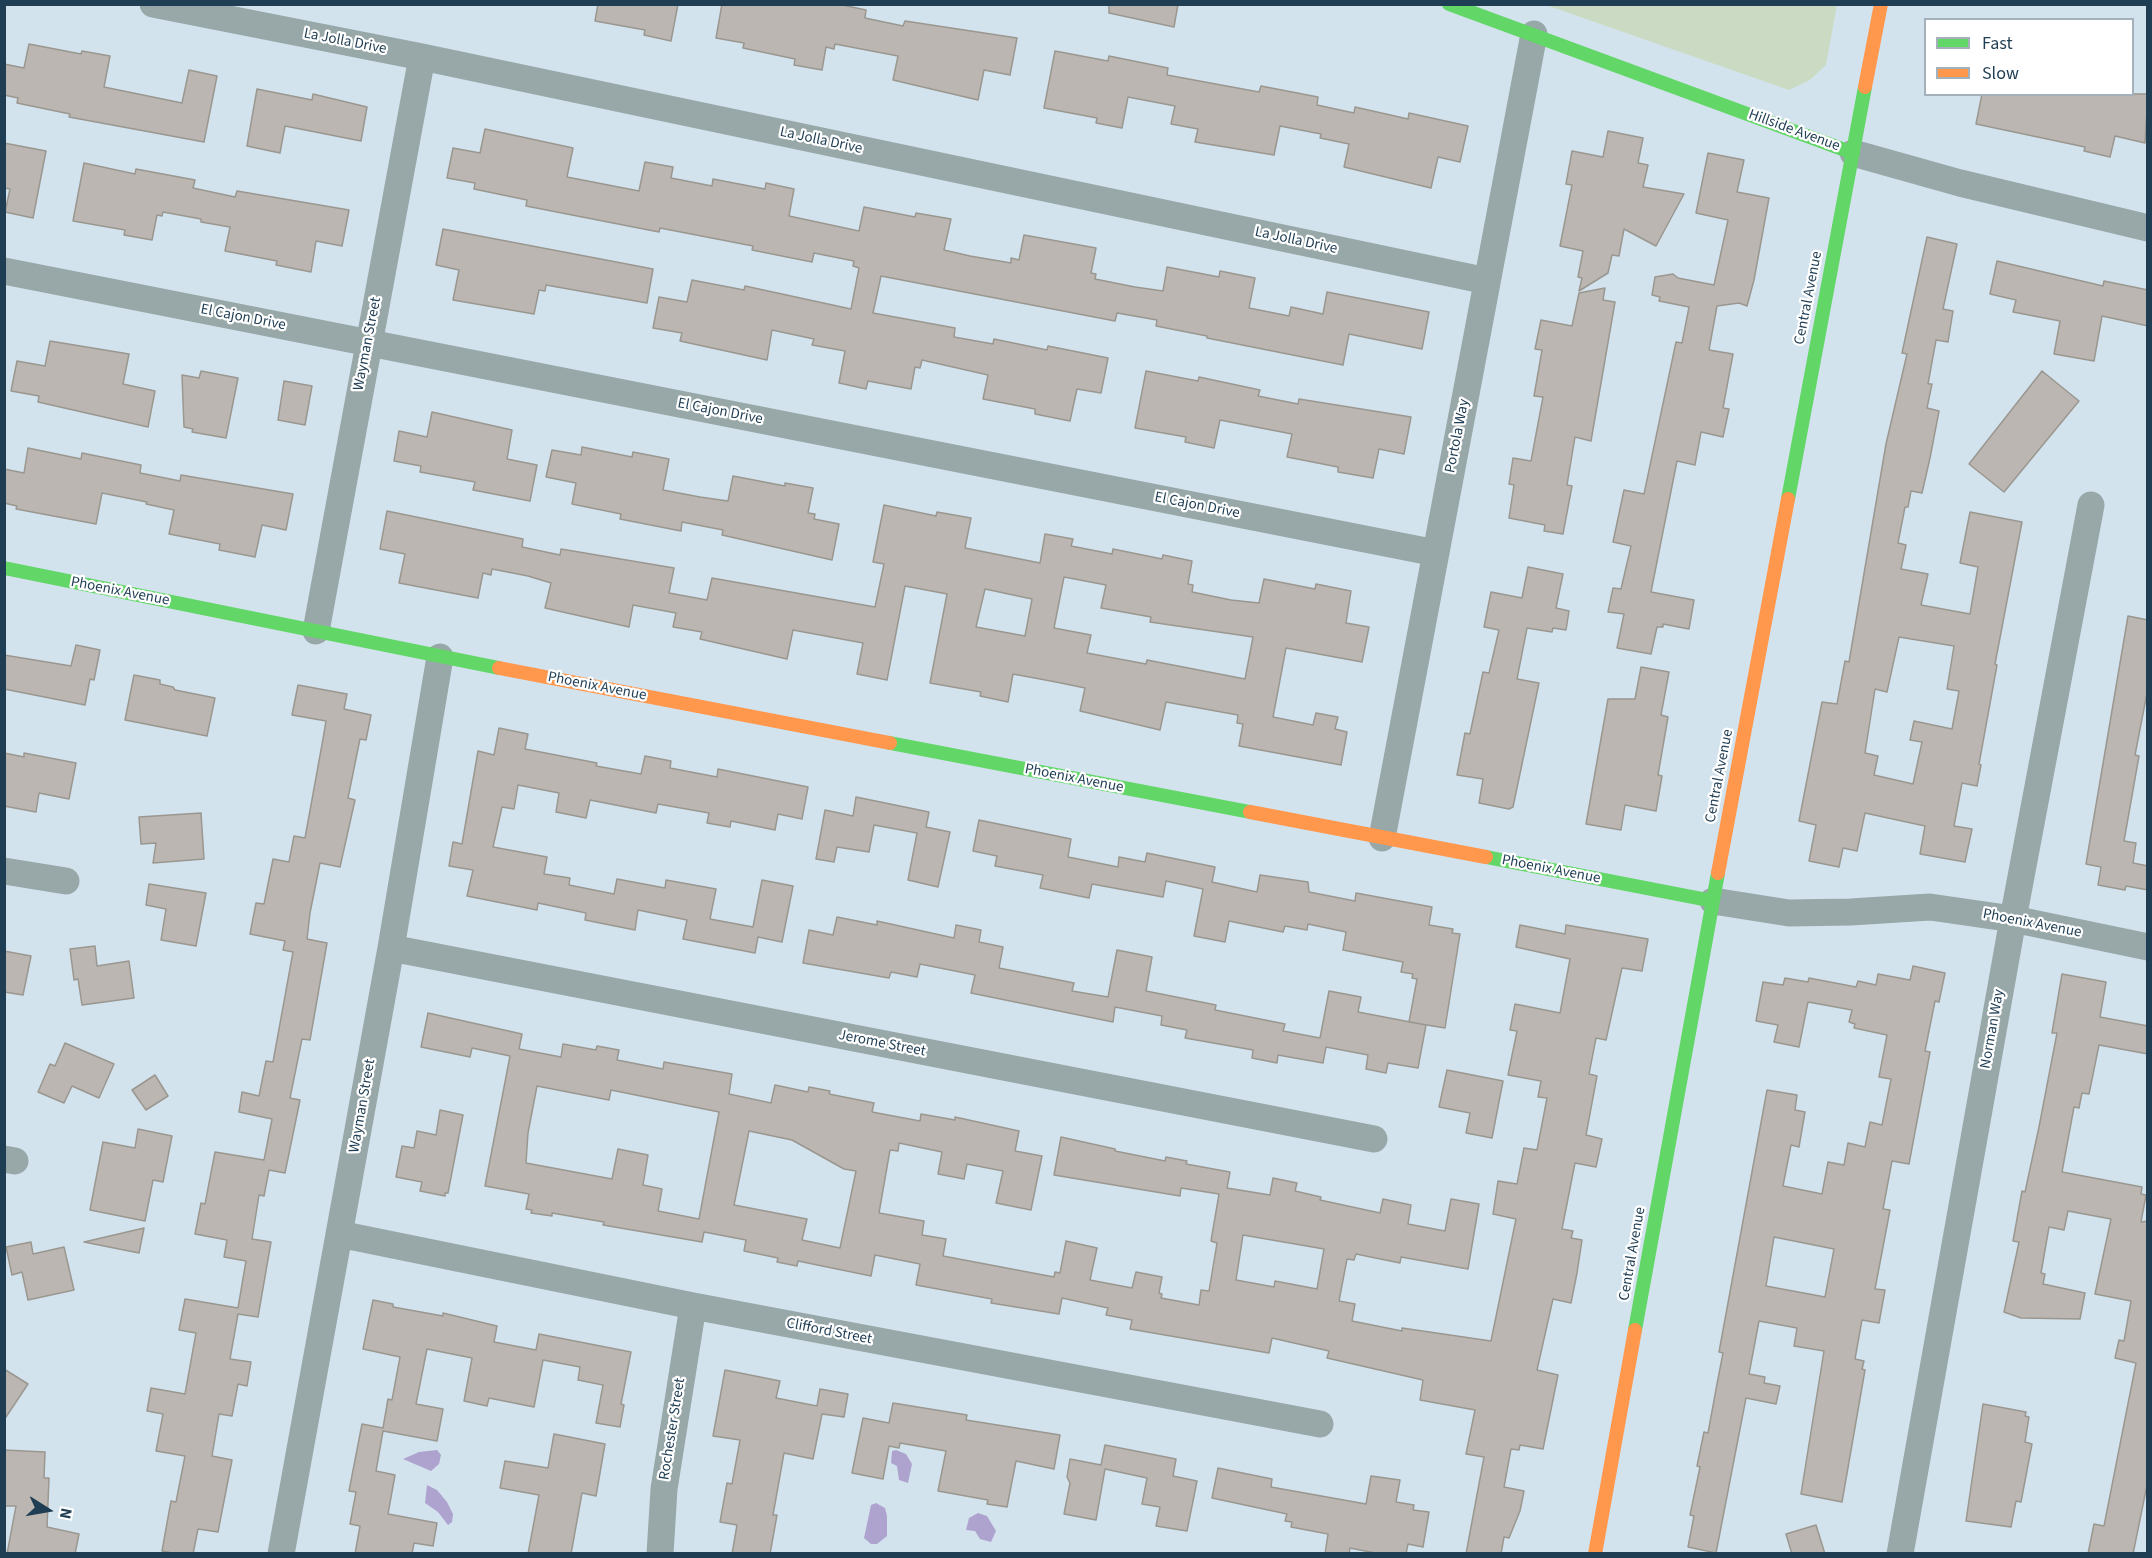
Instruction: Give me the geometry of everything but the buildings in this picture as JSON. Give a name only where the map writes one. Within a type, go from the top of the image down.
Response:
[{"type":"street","name":"La Jolla Drive","points":[[153,4],[422,57],[1487,281]]},
{"type":"street","name":"Hillside Avenue","points":[[1449,4],[1853,153],[1959,183],[2148,228]]},
{"type":"street","name":"Central Avenue","points":[[1596,1554],[1713,901],[1881,4]]},
{"type":"street","name":"Portola Way","points":[[1382,838],[1534,34]]},
{"type":"street","name":"Wayman Street","points":[[316,631],[422,57]]},
{"type":"street","name":"El Cajon Drive","points":[[4,271],[1436,553]]},
{"type":"street","name":"Norman Way","points":[[1900,1554],[2013,919],[2091,505]]},
{"type":"street","name":"Phoenix Avenue","points":[[4,568],[440,657],[1713,901],[1789,913],[1930,907],[2013,919],[2148,947]]},
{"type":"street","name":"Wayman Street","points":[[281,1554],[391,948],[440,657]]},
{"type":"street","points":[[4,871],[66,882]]},
{"type":"street","name":"Jerome Street","points":[[391,948],[1374,1139]]},
{"type":"street","name":"Clifford Street","points":[[339,1234],[693,1306],[1320,1424]]},
{"type":"street","name":"Rochester Street","points":[[660,1554],[664,1489],[693,1306]]},
{"type":"green space","points":[[1546,5],[1837,5],[1826,65],[1810,80],[1789,90]]},
{"type":"shaded area","points":[[437,1450],[441,1455],[439,1464],[431,1471],[403,1459],[419,1452]]},
{"type":"shaded area","points":[[896,1450],[906,1454],[912,1464],[908,1483],[899,1480],[897,1466],[891,1463],[892,1451]]},
{"type":"shaded area","points":[[427,1485],[437,1490],[447,1502],[453,1514],[452,1522],[448,1525],[438,1512],[425,1503]]},
{"type":"shaded area","points":[[876,1503],[885,1508],[887,1536],[877,1544],[871,1544],[864,1538],[871,1505]]},
{"type":"shaded area","points":[[978,1513],[987,1516],[996,1531],[991,1542],[980,1539],[975,1531],[966,1530],[969,1518]]},
{"type":"traffic: fast","points":[[1449,4],[1853,153]]},
{"type":"traffic: fast","points":[[1788,499],[1865,87]]},
{"type":"traffic: fast","points":[[4,568],[499,668]]},
{"type":"traffic: fast","points":[[890,743],[1250,812]]},
{"type":"traffic: fast","points":[[1486,857],[1713,901]]},
{"type":"traffic: fast","points":[[1635,1330],[1718,873]]},
{"type":"traffic: slow","points":[[1865,87],[1881,4]]},
{"type":"traffic: slow","points":[[1718,873],[1788,499]]},
{"type":"traffic: slow","points":[[499,668],[890,743]]},
{"type":"traffic: slow","points":[[1250,812],[1486,857]]},
{"type":"traffic: slow","points":[[1595,1554],[1635,1330]]}]
